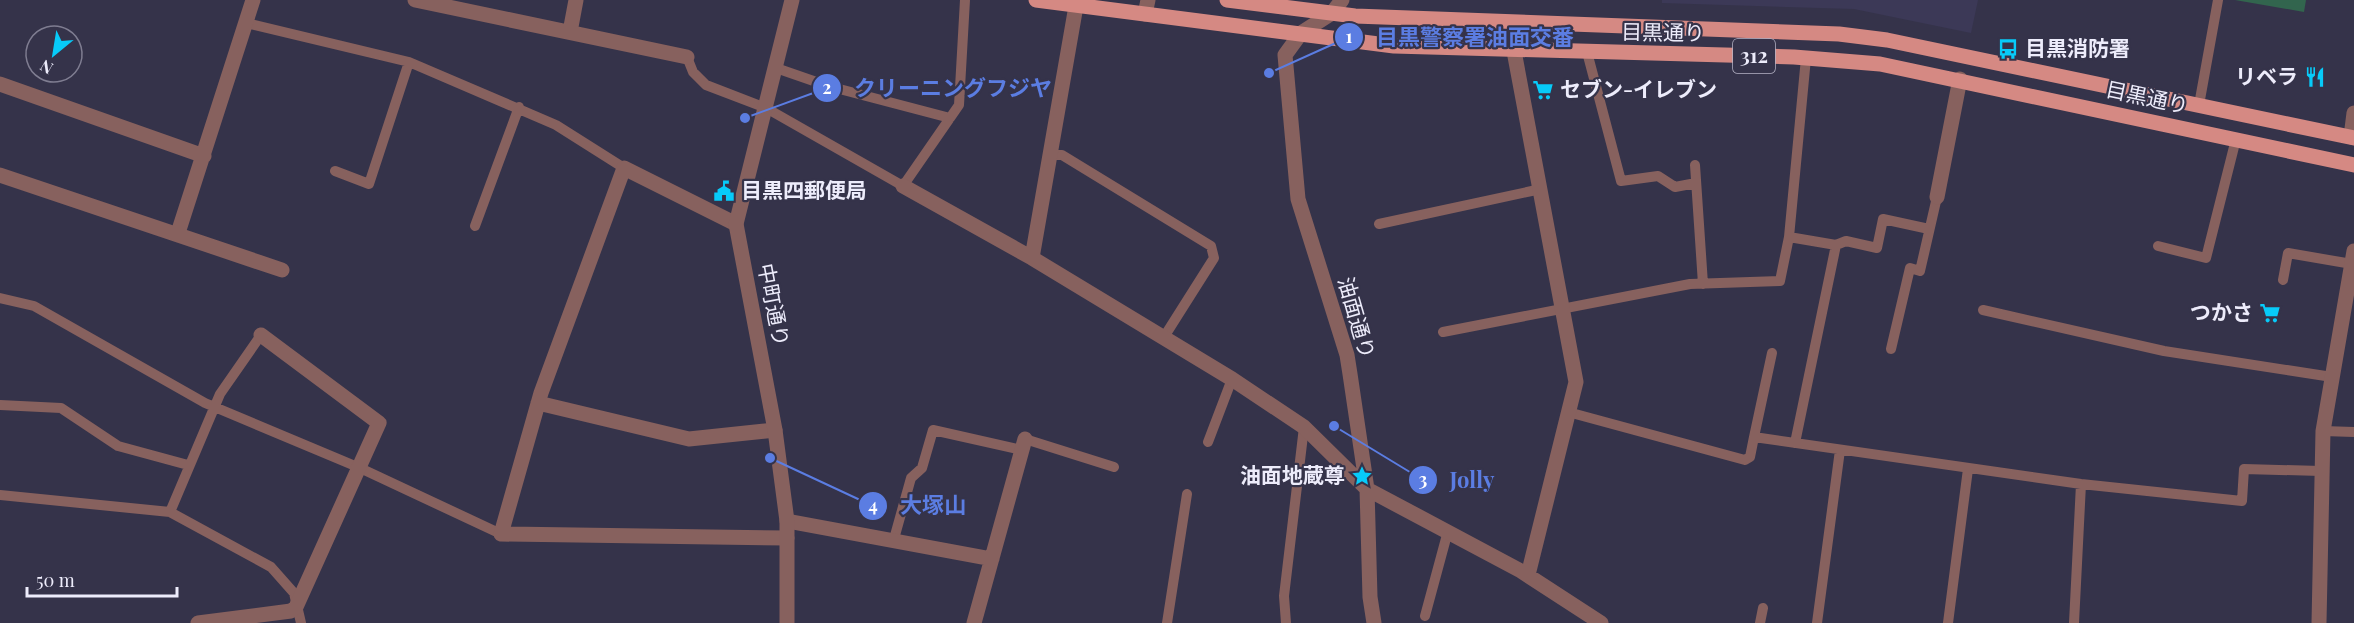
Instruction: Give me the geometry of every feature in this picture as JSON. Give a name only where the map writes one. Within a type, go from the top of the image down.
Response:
[{"type":"main road","name":"目黒通り","points":[[1036,0],[1076,6],[1146,7],[1394,46],[1806,58],[1880,64],[2354,165]]},
{"type":"main road","name":"目黒通り","points":[[1227,0],[1332,13],[1839,34],[1887,40],[2353,137]]},
{"type":"street","points":[[178,233],[253,0]]},
{"type":"street","points":[[415,0],[687,57]]},
{"type":"street","points":[[570,33],[576,0]]},
{"type":"street","name":"中町通り","points":[[787,623],[787,521],[775,430],[736,224],[792,0]]},
{"type":"street","points":[[1301,33],[1332,13],[1342,0]]},
{"type":"street","points":[[1032,258],[1076,6]]},
{"type":"street","name":"油面通り","points":[[1301,33],[1285,55],[1298,199],[1347,355],[1367,489],[1370,597],[1374,623]]},
{"type":"street","points":[[1514,51],[1576,382],[1528,575]]},
{"type":"street","points":[[1937,197],[1960,80]]},
{"type":"street","points":[[0,84],[204,156]]},
{"type":"street","points":[[2353,137],[2354,113]]},
{"type":"street","points":[[736,224],[624,168],[538,403],[501,534],[787,538]]},
{"type":"street","points":[[0,175],[178,233],[282,270]]},
{"type":"street","points":[[903,186],[1032,258],[1232,379],[1304,427],[1367,489],[1528,575],[1601,623]]},
{"type":"street","points":[[2319,623],[2323,431],[2353,258]]},
{"type":"street","points":[[198,623],[291,611],[296,607],[379,423],[261,335]]},
{"type":"street","points":[[538,403],[689,439],[775,430]]},
{"type":"street","points":[[974,623],[1024,445]]},
{"type":"street","points":[[787,521],[894,539],[992,559]]},
{"type":"lane","points":[[687,57],[693,72],[706,85],[766,108],[903,186],[959,105],[965,0]]},
{"type":"lane","points":[[2199,105],[2218,0]]},
{"type":"lane","points":[[246,23],[409,62],[519,107],[556,125],[624,168]]},
{"type":"lane","points":[[1587,52],[1621,181],[1658,176],[1675,187],[1696,183]]},
{"type":"lane","points":[[1443,332],[1690,284],[1780,281],[1789,237],[1806,58]]},
{"type":"lane","points":[[335,171],[369,184],[409,62]]},
{"type":"lane","points":[[776,68],[828,86],[950,118]]},
{"type":"lane","points":[[475,226],[519,107]]},
{"type":"lane","points":[[2158,246],[2206,258],[2236,139]]},
{"type":"lane","points":[[1050,155],[1062,155],[1211,246],[1214,258],[1164,337]]},
{"type":"lane","points":[[1695,165],[1703,284]]},
{"type":"lane","points":[[1379,224],[1541,189]]},
{"type":"lane","points":[[1891,349],[1910,268],[1920,271],[1937,197]]},
{"type":"lane","points":[[1789,237],[1836,245],[1846,241],[1876,248],[1883,219],[1929,229]]},
{"type":"lane","points":[[1795,443],[1836,245]]},
{"type":"lane","points":[[2283,280],[2288,253],[2353,258]]},
{"type":"lane","points":[[0,298],[34,306],[205,403],[360,468],[501,534]]},
{"type":"lane","points":[[1983,310],[2164,351],[2332,377]]},
{"type":"lane","points":[[170,512],[214,405],[261,335]]},
{"type":"lane","points":[[1568,412],[1745,460],[1750,457],[1772,353]]},
{"type":"lane","points":[[1208,442],[1232,379]]},
{"type":"lane","points":[[0,405],[61,408],[118,446],[188,465]]},
{"type":"lane","points":[[1286,623],[1284,596],[1304,427]]},
{"type":"lane","points":[[894,539],[911,478],[922,468],[933,430],[1024,445],[1114,467]]},
{"type":"lane","points":[[2323,431],[2354,432]]},
{"type":"lane","points":[[1754,437],[2081,484],[2242,501],[2244,469],[2321,471]]},
{"type":"lane","points":[[1817,623],[1840,450]]},
{"type":"lane","points":[[1948,623],[1968,469]]},
{"type":"lane","points":[[2074,623],[2081,484]]},
{"type":"lane","points":[[1167,623],[1187,494]]},
{"type":"lane","points":[[0,495],[170,512],[271,567],[294,593],[301,623]]},
{"type":"lane","points":[[1425,616],[1448,531]]},
{"type":"lane","points":[[1760,623],[1763,608]]},
{"type":"shaded area","points":[[1662,0],[1978,0],[1971,33],[1854,9],[1662,3]]},
{"type":"green space","points":[[2235,0],[2306,0],[2304,12]]},
{"type":"place","name":"目黒消防署","points":[[2008,49]]},
{"type":"place","name":"目黒警察署油面交番","points":[[1269,73]]},
{"type":"place","name":"リベラ","points":[[2315,77]]},
{"type":"place","name":"セブン-イレブン","points":[[1543,90]]},
{"type":"place","name":"クリーニングフジヤ","points":[[745,118]]},
{"type":"place","name":"目黒四郵便局","points":[[724,191]]},
{"type":"place","name":"つかさ","points":[[2270,313]]},
{"type":"place","name":"Jolly","points":[[1334,426]]},
{"type":"place","name":"大塚山","points":[[770,458]]},
{"type":"place","name":"油面地蔵尊","points":[[1362,476]]}]
